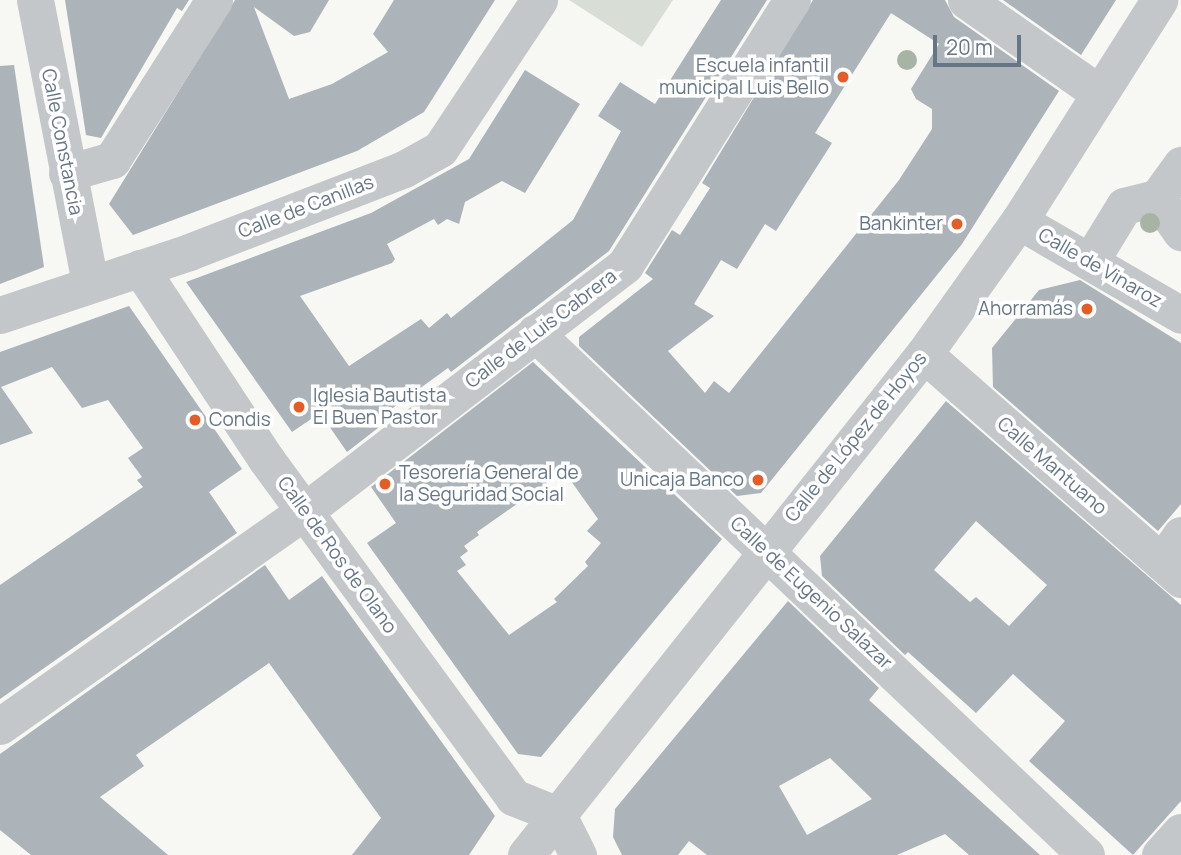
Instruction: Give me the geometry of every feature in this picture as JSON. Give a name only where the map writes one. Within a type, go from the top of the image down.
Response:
[{"type":"street","name":"Calle Constancia","points":[[35,0],[90,283]]},
{"type":"street","points":[[67,173],[112,160],[214,0]]},
{"type":"street","name":"Calle de Canillas","points":[[0,315],[139,268],[404,169],[440,149],[538,0]]},
{"type":"street","name":"Calle de Luis Cabrera","points":[[0,726],[306,510],[625,265],[792,0]]},
{"type":"street","points":[[966,0],[1099,93]]},
{"type":"street","name":"Calle de López de Hoyos","points":[[526,855],[766,548],[924,354],[1019,221],[1158,0]]},
{"type":"street","points":[[1099,247],[1125,206],[1157,198],[1181,165]]},
{"type":"street","points":[[1157,198],[1181,232]]},
{"type":"street","name":"Calle de Vinaroz","points":[[1019,221],[1181,315]]},
{"type":"street","name":"Calle de Ros de Olano","points":[[139,268],[266,459],[306,510],[513,797],[558,815]]},
{"type":"street","name":"Calle de Eugenio Salazar","points":[[535,333],[766,548],[1086,855]]},
{"type":"street","name":"Calle Mantuano","points":[[924,354],[1175,559]]},
{"type":"street","points":[[558,815],[578,855]]},
{"type":"street","points":[[1160,855],[1181,832]]},
{"type":"shaded area","points":[[569,0],[673,0],[642,47]]},
{"type":"building","points":[[65,0],[189,0],[182,11],[177,8],[101,138],[86,135]]},
{"type":"building","points":[[235,0],[329,0],[310,32],[294,36],[254,7],[289,99],[332,84],[388,52],[373,34],[394,0],[495,0],[424,112],[357,151],[133,235],[109,204]]},
{"type":"building","points":[[721,0],[767,0],[609,251],[451,372],[448,368],[383,415],[387,421],[347,452],[320,413],[292,432],[186,282],[371,213],[469,159],[525,70],[580,104],[525,193],[502,181],[465,202],[459,224],[447,219],[438,225],[434,219],[387,244],[395,259],[392,263],[300,296],[349,366],[421,319],[429,328],[447,313],[451,318],[573,220],[621,131],[598,116],[620,82],[655,104]]},
{"type":"building","points":[[813,0],[945,0],[954,17],[1059,91],[962,244],[761,493],[737,496],[579,346],[579,337],[653,279],[645,273],[672,230],[680,235],[710,188],[702,183]],"holes":[[[891,13],[939,44],[911,89],[916,99],[932,109],[932,129],[899,180],[729,393],[714,381],[705,393],[668,351],[714,316],[694,304],[721,260],[737,269],[765,224],[776,231],[832,143],[815,133]]]},
{"type":"building","points":[[1003,0],[1116,0],[1081,55]]},
{"type":"building","points":[[14,65],[44,267],[0,284],[0,66]]},
{"type":"building","points":[[1080,280],[1181,343],[1181,504],[1158,531],[993,387],[992,348],[1039,290]]},
{"type":"building","points":[[129,306],[242,469],[209,492],[237,533],[0,699],[0,585],[143,487],[137,480],[142,477],[128,458],[143,448],[108,400],[82,408],[52,367],[1,387],[33,433],[0,445],[0,352]]},
{"type":"building","points":[[533,362],[722,539],[541,757],[518,754],[367,543],[396,523],[371,487]],"holes":[[[564,471],[598,519],[587,531],[601,543],[585,562],[588,566],[554,599],[557,602],[509,635],[457,571],[466,565],[460,557],[468,551],[464,546],[479,535],[477,532]]]},
{"type":"building","points":[[946,401],[1181,605],[1181,801],[1133,855],[1029,761],[1065,721],[1013,674],[976,713],[908,652],[905,655],[822,576],[820,556]],"holes":[[[976,521],[1047,585],[1009,626],[976,597],[970,602],[934,570]]]},
{"type":"building","points":[[265,565],[289,600],[322,576],[495,816],[469,855],[352,855],[381,818],[269,663],[136,755],[144,766],[100,797],[168,855],[31,855],[0,830],[0,754]]},
{"type":"building","points":[[788,601],[879,688],[869,700],[1040,855],[969,855],[945,834],[897,855],[707,855],[689,841],[678,855],[622,855],[613,837],[615,809]],"holes":[[[830,758],[872,799],[807,835],[779,786]]]},
{"type":"place","name":"Escuela infantil municipal Luis Bello","points":[[843,77]]},
{"type":"place","name":"Bankinter","points":[[957,224]]},
{"type":"place","name":"Ahorramás","points":[[1087,309]]},
{"type":"place","name":"Iglesia Bautista El Buen Pastor","points":[[299,407]]},
{"type":"place","name":"Condis","points":[[195,420]]},
{"type":"place","name":"Unicaja Banco","points":[[758,480]]},
{"type":"place","name":"Tesorería General de la Seguridad Social","points":[[385,484]]}]
